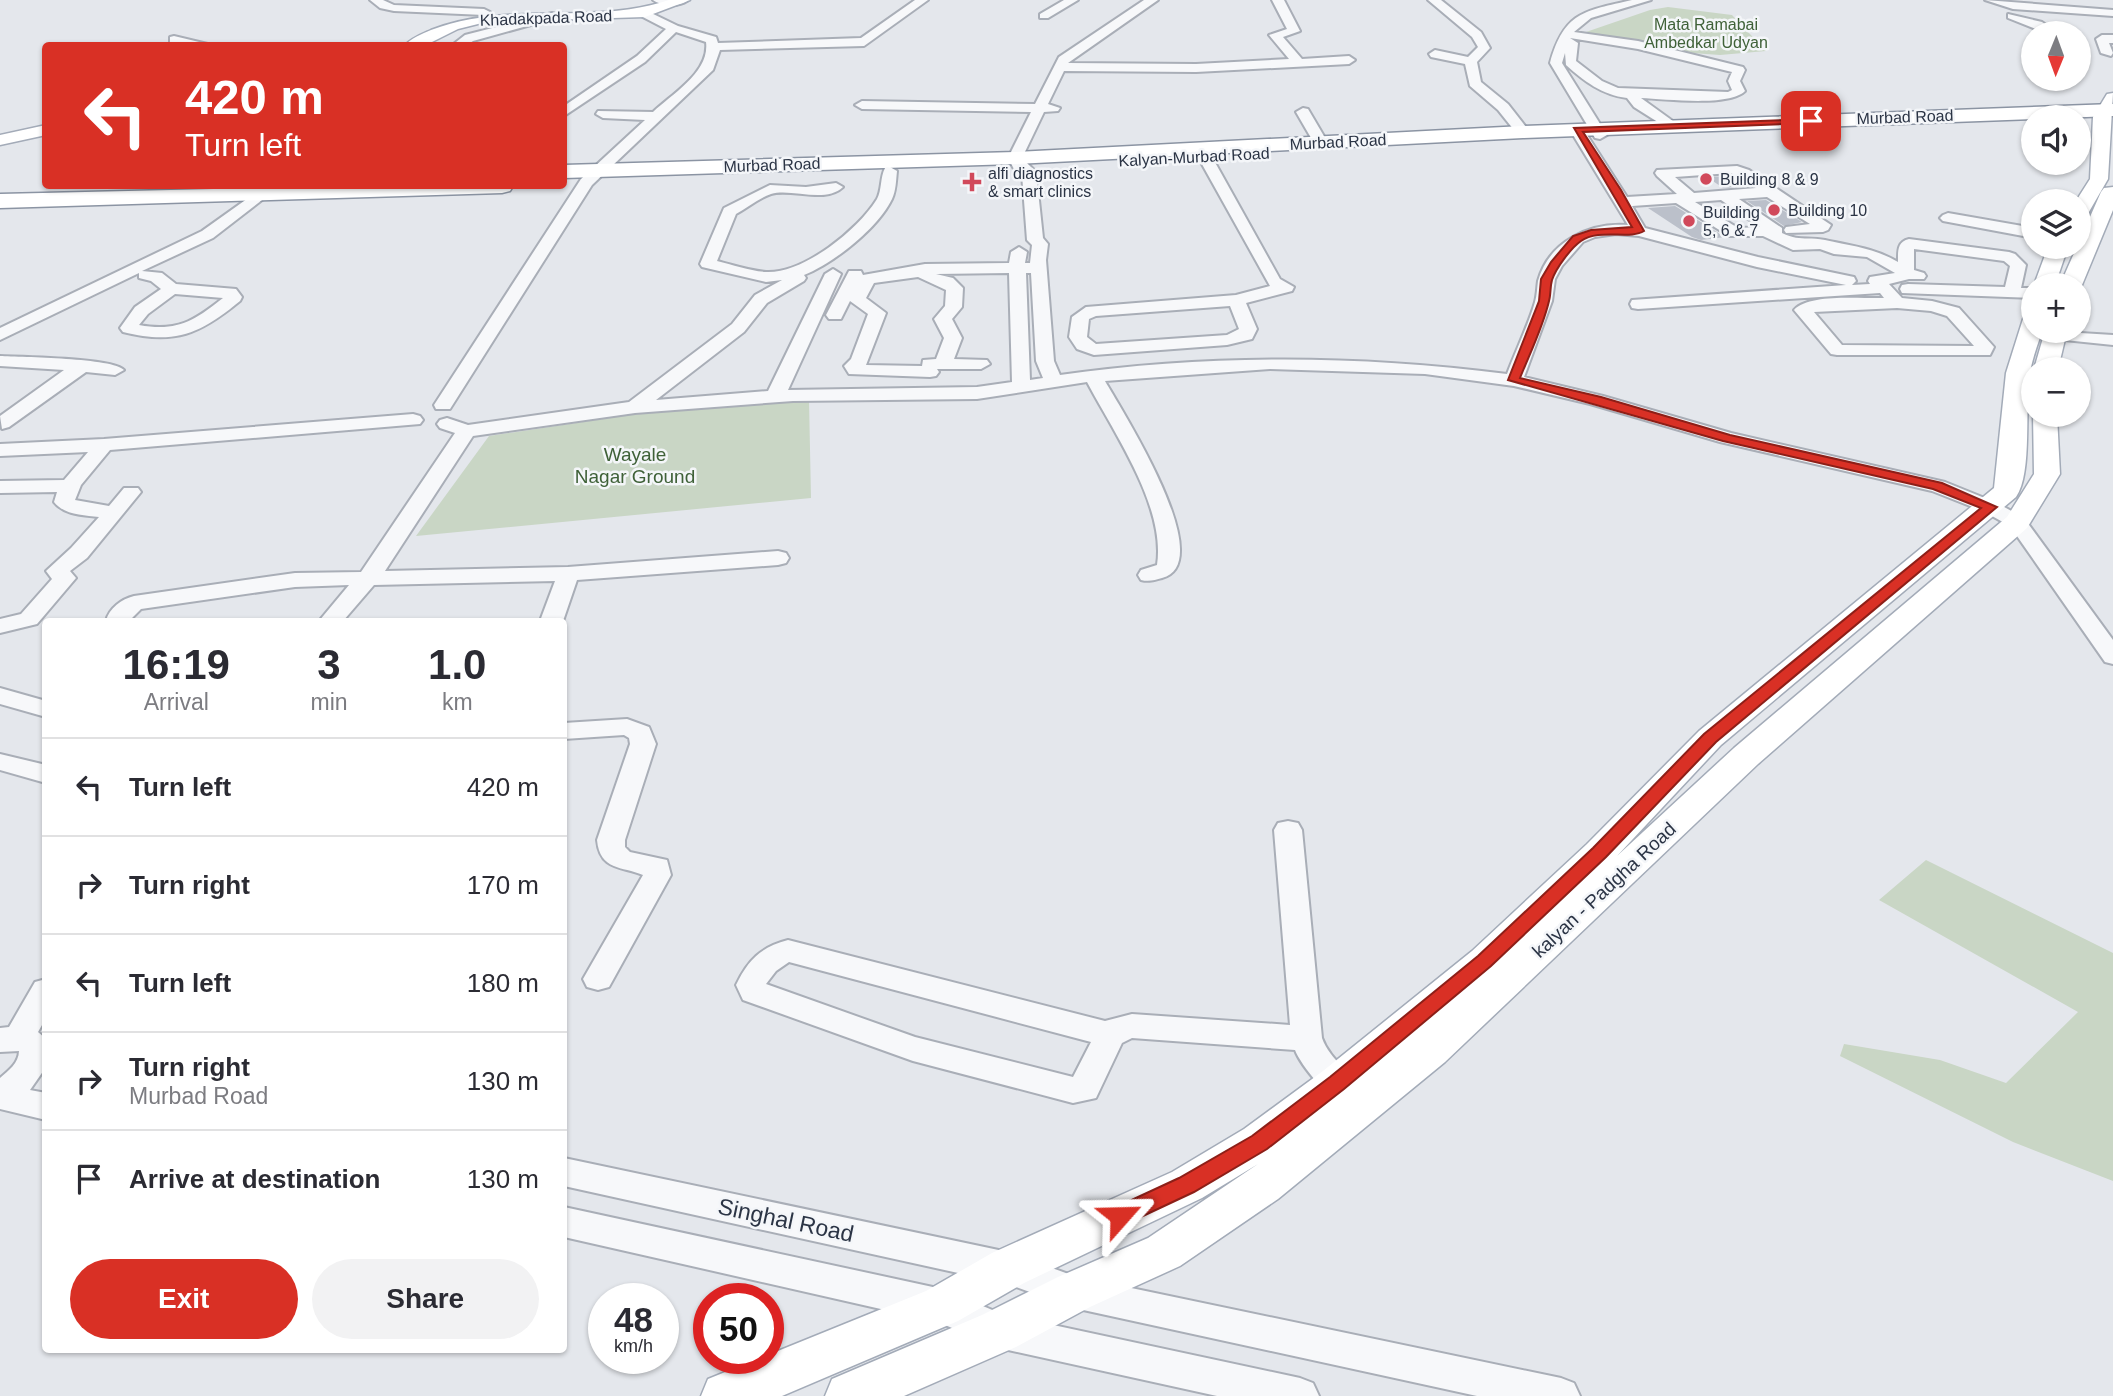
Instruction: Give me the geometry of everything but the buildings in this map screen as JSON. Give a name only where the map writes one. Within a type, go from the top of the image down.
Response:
[{"type":"highway","name":"Murbad Road","points":[[567,172],[592,176],[1027,164],[1321,143],[1401,143],[1522,132],[1815,124],[2109,110]]},
{"type":"highway","points":[[2091,115],[2109,110]]},
{"type":"highway","name":"Kalyan-Murbad Road","points":[[567,182],[592,176],[890,171],[1212,156],[1589,132],[2021,119]]},
{"type":"highway","points":[[0,192],[260,189]]},
{"type":"highway","points":[[0,201],[260,189]]},
{"type":"main road","name":"Khadakpada Road","points":[[648,15],[682,0]]},
{"type":"main road","name":"Khadakpada Road","points":[[419,42],[481,15],[505,20],[620,18],[648,15],[697,0]]},
{"type":"main road","name":"Khadakpada Road","points":[[436,42],[481,15]]},
{"type":"main road","points":[[2091,207],[2108,183],[2109,110]]},
{"type":"main road","points":[[0,134],[36,129]]},
{"type":"main road","points":[[0,141],[36,129]]},
{"type":"main road","points":[[725,1396],[942,1306],[1008,1268],[1187,1185],[1259,1142],[1337,1083],[1485,961],[1600,853],[1710,738],[2003,514],[2021,424]]},
{"type":"main road","name":"kalyan - Padgha Road","points":[[1074,1292],[1164,1252],[1263,1186],[1365,1107],[1431,1051],[2047,474],[2045,427]]},
{"type":"main road","points":[[1710,738],[1746,756]]},
{"type":"main road","points":[[849,1396],[999,1331],[1074,1292]]},
{"type":"street","points":[[376,0],[384,6],[394,8],[481,15]]},
{"type":"street","points":[[659,0],[682,0]]},
{"type":"street","points":[[713,47],[864,41],[922,0]]},
{"type":"street","points":[[1044,16],[1072,0]]},
{"type":"street","points":[[1054,381],[1045,361],[1038,264],[1040,244],[1035,240],[1027,164],[1040,107],[1063,60],[1152,0]]},
{"type":"street","points":[[1278,0],[1293,31],[1275,35],[1298,62]]},
{"type":"street","points":[[1434,0],[1477,35],[1484,48],[1471,61]]},
{"type":"street","points":[[1645,0],[1594,13],[1570,26],[1560,41],[1556,63],[1616,190],[1655,223],[1698,242],[1871,282],[1899,278],[1906,273]]},
{"type":"street","points":[[1073,73],[1092,52],[1167,5]]},
{"type":"street","points":[[2001,5],[2072,15],[2113,13]]},
{"type":"street","points":[[2001,5],[2021,21]]},
{"type":"street","points":[[334,618],[371,577],[452,420],[592,176],[709,67],[712,40],[674,28],[648,15]]},
{"type":"street","points":[[463,42],[469,38],[546,18]]},
{"type":"street","points":[[567,110],[641,59],[674,28]]},
{"type":"street","points":[[1565,34],[1637,45],[1739,70],[1734,81],[1739,91],[1730,96],[1614,93],[1587,78],[1570,62],[1573,41],[1580,37]]},
{"type":"street","points":[[2107,53],[2102,39],[2113,39]]},
{"type":"street","points":[[174,40],[186,42]]},
{"type":"street","points":[[1076,50],[1092,52]]},
{"type":"street","points":[[1435,54],[1471,61]]},
{"type":"street","points":[[1060,67],[1073,73],[1349,60]]},
{"type":"street","points":[[1471,61],[1475,83],[1503,107],[1522,132]]},
{"type":"street","points":[[1048,91],[1060,100]]},
{"type":"street","points":[[1631,94],[1639,104],[1672,127]]},
{"type":"street","points":[[862,105],[1040,107],[1060,100]]},
{"type":"street","points":[[1027,164],[1034,144],[1060,100]]},
{"type":"street","points":[[1303,112],[1321,143]]},
{"type":"street","points":[[603,114],[658,116]]},
{"type":"street","points":[[1212,156],[1257,239],[1275,282],[1286,287],[1236,300],[1104,308],[1081,317],[1078,337],[1083,345],[1094,350],[1227,340],[1246,335],[1248,329],[1236,300]]},
{"type":"street","points":[[1732,169],[1744,173],[1770,192],[1823,227],[1735,233],[1685,198],[1662,173],[1732,169]]},
{"type":"street","points":[[836,187],[806,191],[770,189],[729,211],[708,264],[766,277],[791,274],[813,266],[865,226],[886,197],[890,171]]},
{"type":"street","points":[[0,335],[163,254],[189,247],[223,226],[260,189]]},
{"type":"street","points":[[1629,203],[1770,192]]},
{"type":"street","points":[[1724,195],[1793,245],[1822,244],[1834,249],[1871,253],[1906,273],[1944,283],[2021,288]]},
{"type":"street","points":[[1629,203],[1639,231]]},
{"type":"street","points":[[1948,218],[2021,231]]},
{"type":"street","points":[[1514,380],[1544,301],[1547,279],[1555,264],[1577,239],[1591,233],[1616,229],[1639,231],[1757,262],[1884,288],[1896,303],[1932,306],[1953,312],[1985,347],[1984,351],[1837,350],[1803,310],[1815,305],[1896,303]]},
{"type":"street","points":[[1021,386],[1017,264],[1021,245],[1035,240]]},
{"type":"street","points":[[1906,273],[1906,248],[1909,244],[1926,244],[2009,257],[2018,265],[2013,287]]},
{"type":"street","points":[[0,348],[184,256],[189,247]]},
{"type":"street","points":[[1017,264],[925,270],[868,279],[857,299],[877,313],[859,362],[937,368],[1045,361]]},
{"type":"street","points":[[835,315],[858,269],[1038,264]]},
{"type":"street","points":[[635,407],[738,328],[761,299],[834,266],[775,397]]},
{"type":"street","points":[[925,270],[925,276],[947,282],[955,288],[953,307],[943,318],[953,338],[937,368]]},
{"type":"street","points":[[145,275],[156,276],[172,289],[230,293],[234,297],[190,330],[178,332],[129,328],[132,321],[147,307],[172,289]]},
{"type":"street","points":[[1638,304],[1884,288],[2021,290]]},
{"type":"street","points":[[2091,336],[2113,340]]},
{"type":"street","points":[[0,360],[116,370]]},
{"type":"street","points":[[0,450],[104,445],[413,420],[421,410],[452,420],[775,397],[977,393],[1093,376],[1270,364],[1425,369],[1514,380],[1597,400],[1727,439],[1938,486],[2003,514],[2113,657]]},
{"type":"street","points":[[2,423],[82,366]]},
{"type":"street","points":[[1093,376],[1157,496],[1170,545],[1168,566],[1162,572],[1149,575]]},
{"type":"street","points":[[104,445],[69,486],[64,502],[73,507],[114,513]]},
{"type":"street","points":[[0,487],[69,486]]},
{"type":"street","points":[[0,626],[29,619],[65,578],[57,571],[62,564],[79,553],[131,492]]},
{"type":"street","points":[[118,618],[134,603],[295,580],[568,574],[778,558]]},
{"type":"street","points":[[553,618],[568,574]]},
{"type":"street","points":[[0,696],[42,708]]},
{"type":"street","points":[[567,731],[627,727],[640,733],[643,744],[611,840],[612,851],[622,860],[656,867],[657,875],[598,979]]},
{"type":"street","points":[[0,762],[42,773]]},
{"type":"street","points":[[1288,830],[1307,1038],[1314,1056],[1337,1083],[1365,1107]]},
{"type":"street","points":[[1110,1035],[788,951],[777,953],[755,976],[751,985],[754,992],[913,1049],[1073,1090],[1085,1088],[1110,1035],[1132,1026],[1307,1038]]},
{"type":"street","points":[[0,1095],[24,1079],[25,1049],[42,1001]]},
{"type":"street","points":[[0,1095],[42,1106]]},
{"type":"street","name":"Singhal Road","points":[[567,1173],[1008,1268],[1074,1292],[1562,1396]]},
{"type":"street","points":[[567,1223],[942,1306],[999,1331],[1300,1396]]},
{"type":"green space","name":"Mata Ramabai Ambedkar Udyan","points":[[1668,7],[1732,15],[1766,51],[1720,55],[1692,53],[1586,32],[1650,10]]},
{"type":"green space","name":"Wayale Nagar Ground","points":[[809,400],[811,498],[416,536],[489,436],[629,415]]},
{"type":"green space","points":[[1926,860],[2113,953],[2113,1181],[2013,1142],[1840,1056],[1844,1044],[1940,1060],[2006,1083],[2078,1012],[1879,900]]},
{"type":"place","name":"Building 8 & 9","points":[[1706,179]]},
{"type":"place","name":"alfi diagnostics & smart clinics","points":[[972,182]]},
{"type":"place","name":"Building 10","points":[[1774,210]]},
{"type":"place","name":"Building 5, 6 & 7","points":[[1689,221]]},
{"type":"route","points":[[1120,1216],[1187,1185],[1259,1142],[1337,1083],[1485,961],[1600,853],[1710,738],[1990,507],[1938,486],[1727,439],[1597,400],[1514,380],[1544,301],[1547,279],[1555,264],[1577,239],[1591,233],[1616,229],[1639,231],[1587,142],[1577,130],[1811,121]]}]
